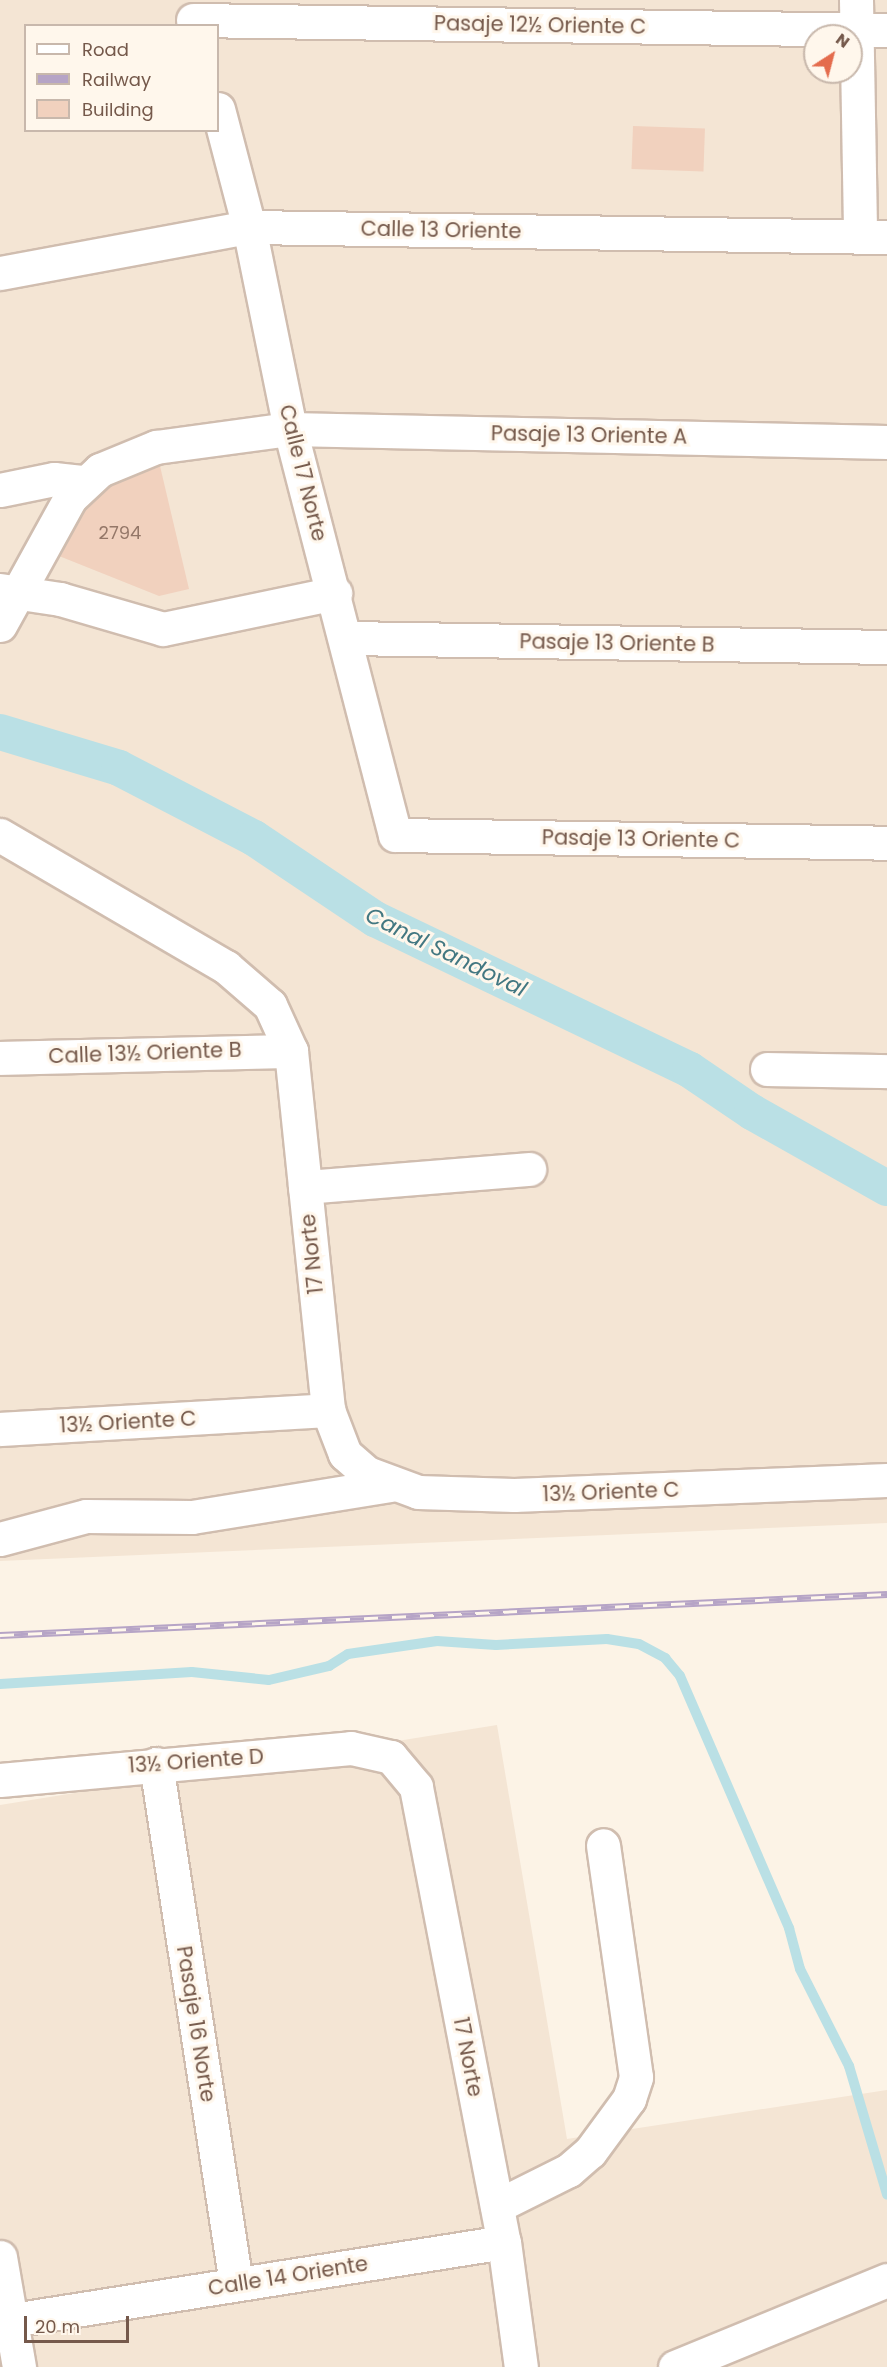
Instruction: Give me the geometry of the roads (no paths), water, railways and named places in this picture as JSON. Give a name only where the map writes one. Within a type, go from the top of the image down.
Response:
[{"type":"street","name":"Pasaje 12½ Oriente C","points":[[192,15],[866,20]]},
{"type":"street","points":[[866,20],[873,237]]},
{"type":"street","name":"Calle 17 Norte","points":[[219,113],[249,227],[290,429],[335,593],[396,835]]},
{"type":"street","name":"Calle 13 Oriente","points":[[0,273],[249,227],[873,237]]},
{"type":"street","name":"Pasaje 13 Oriente A","points":[[0,625],[7,592],[58,515],[84,482],[118,460],[156,447],[290,429],[887,442]]},
{"type":"street","points":[[0,490],[54,479],[84,482]]},
{"type":"street","points":[[7,592],[60,599],[173,629],[335,593]]},
{"type":"street","name":"Pasaje 13 Oriente B","points":[[346,638],[887,647]]},
{"type":"street","name":"17 Norte","points":[[0,835],[249,983],[270,1005],[291,1051],[328,1410],[345,1454]]},
{"type":"street","name":"Pasaje 13 Oriente C","points":[[396,835],[887,843]]},
{"type":"street","name":"Calle 13½ Oriente B","points":[[0,1058],[291,1051]]},
{"type":"street","points":[[767,1070],[887,1071]]},
{"type":"street","points":[[305,1187],[529,1169]]},
{"type":"street","name":"13½ Oriente C","points":[[0,1429],[328,1410]]},
{"type":"street","name":"13½ Oriente C","points":[[345,1454],[390,1485],[418,1492],[564,1495],[887,1480]]},
{"type":"street","points":[[0,1539],[86,1516],[192,1517],[390,1485]]},
{"type":"street","name":"13½ Oriente D","points":[[0,1780],[351,1748],[391,1757]]},
{"type":"street","name":"17 Norte","points":[[391,1757],[416,1787],[504,2242],[521,2367]]},
{"type":"street","name":"Pasaje 16 Norte","points":[[156,1764],[236,2284]]},
{"type":"street","points":[[497,2206],[569,2170],[590,2152],[629,2099],[636,2077],[603,1845]]},
{"type":"street","name":"Calle 14 Oriente","points":[[6,2321],[504,2242]]},
{"type":"street","points":[[0,2257],[6,2321],[19,2367]]},
{"type":"street","points":[[675,2367],[887,2280]]},
{"type":"waterway","name":"Canal Sandoval","points":[[0,732],[119,768],[254,838],[375,919],[690,1070],[752,1112],[887,1188]]},
{"type":"waterway","points":[[0,1684],[192,1672],[269,1680],[329,1666],[348,1654],[437,1641],[496,1645],[607,1639],[639,1644],[665,1658],[680,1676],[789,1928],[800,1969],[849,2066],[887,2194]]},
{"type":"railway","points":[[0,1635],[887,1594]]}]
